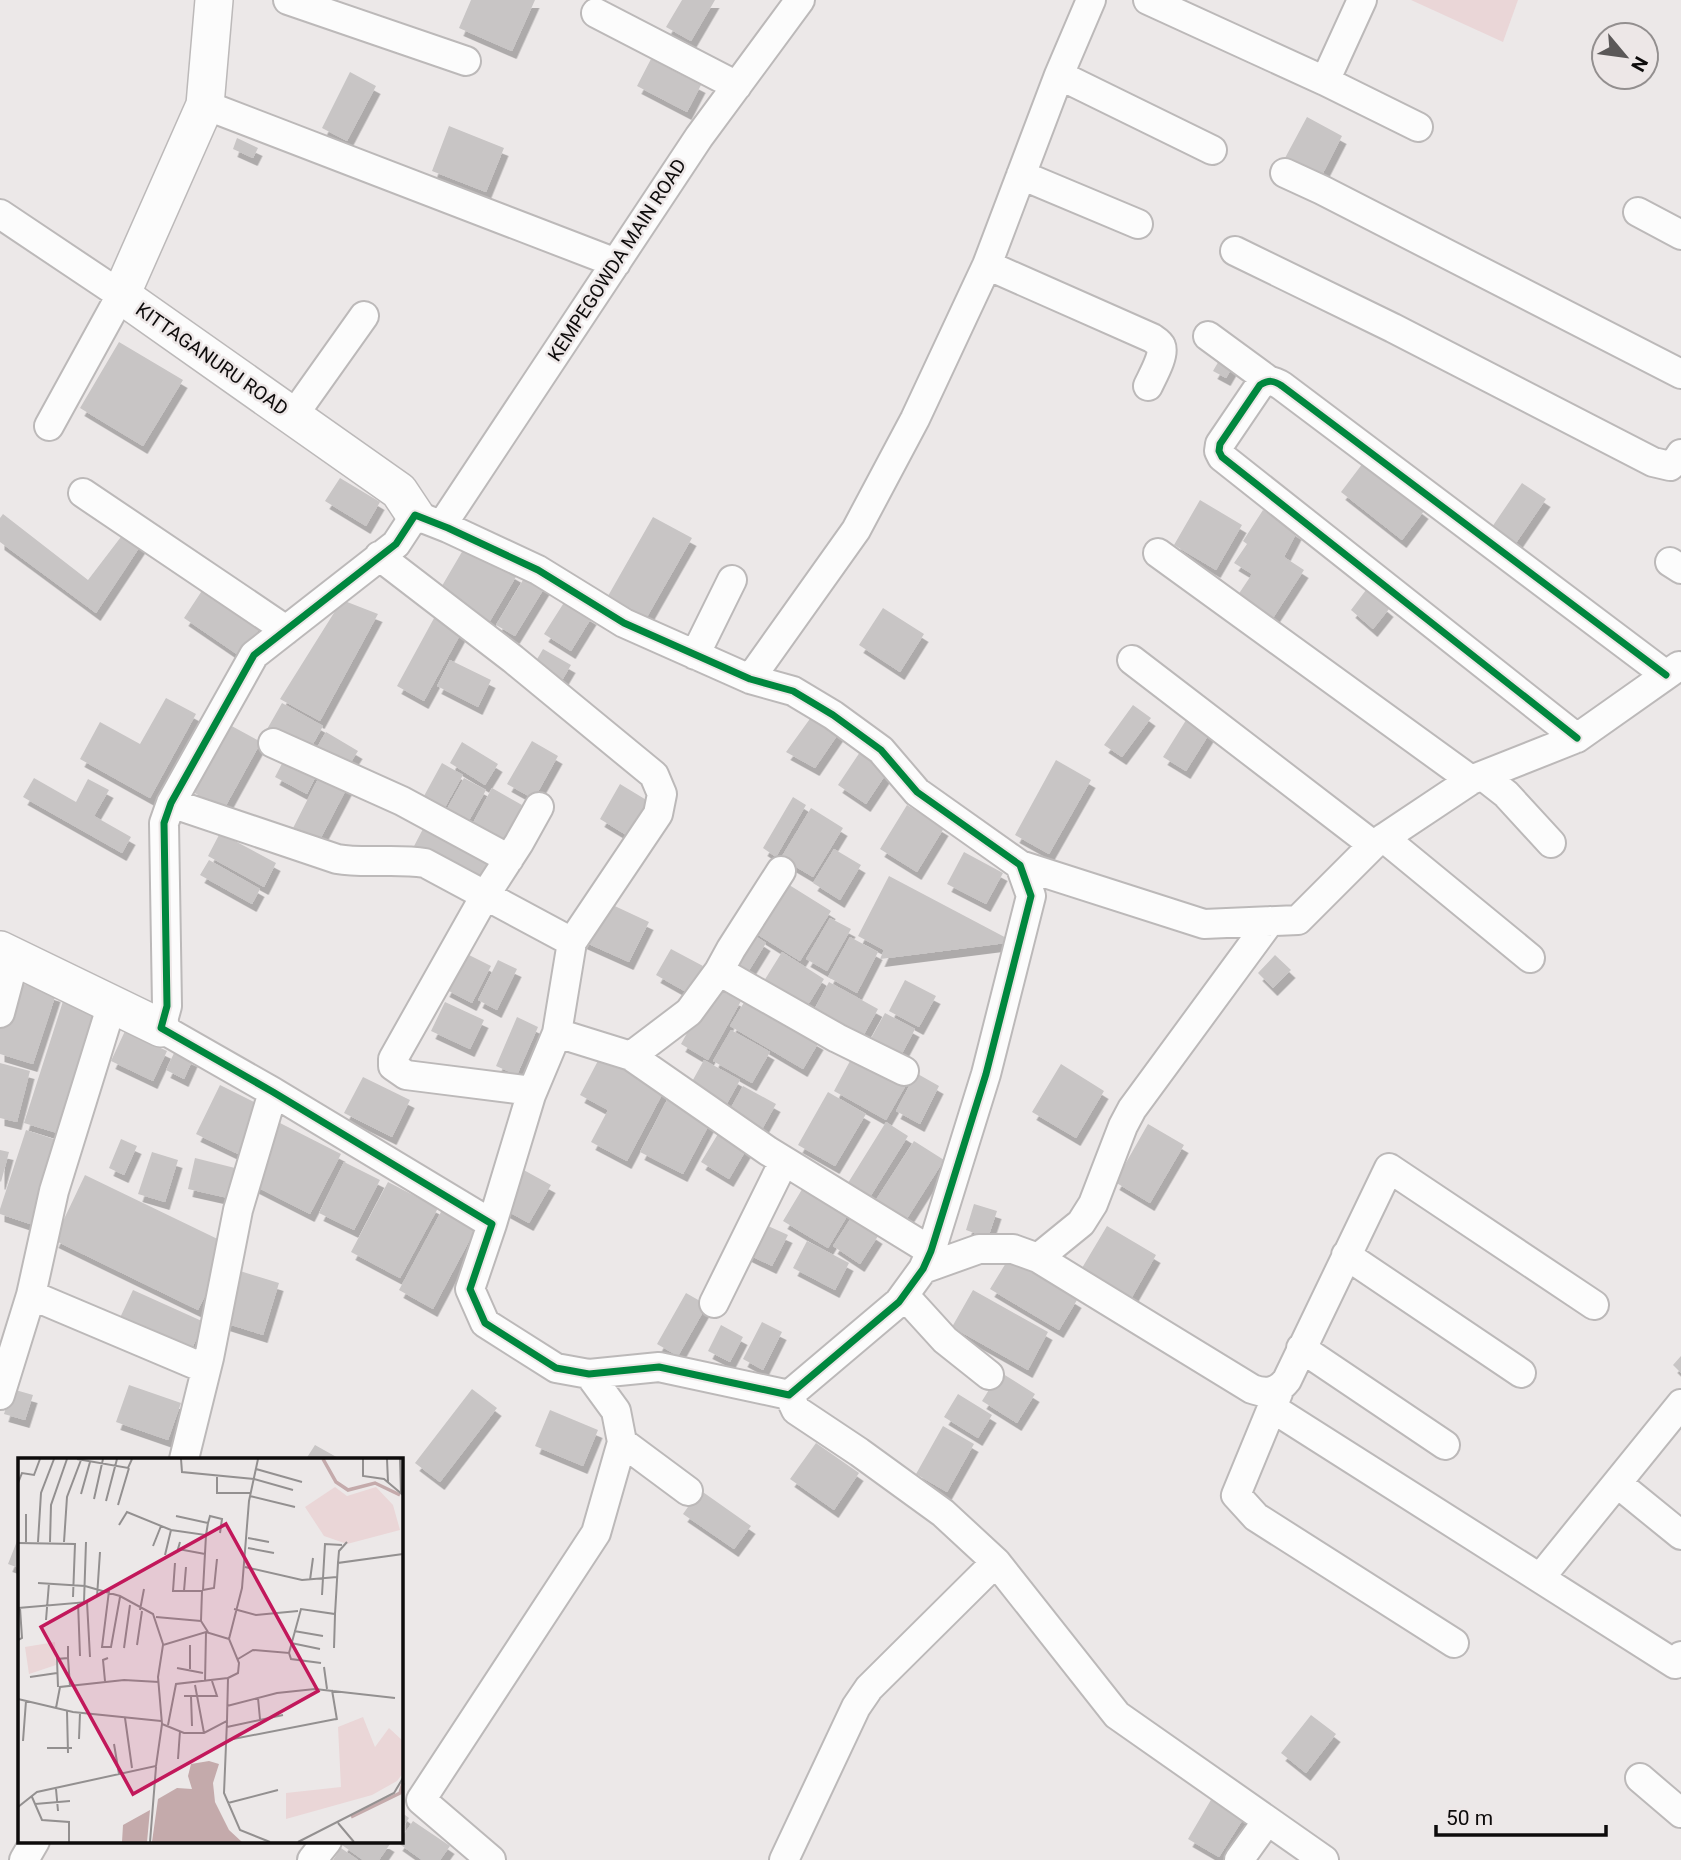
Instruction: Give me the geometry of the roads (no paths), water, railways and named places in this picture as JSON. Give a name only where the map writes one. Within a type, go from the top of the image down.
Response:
[{"type":"main road","points":[[121,295],[205,105],[214,0]]},
{"type":"main road","name":"KITTAGANURU ROAD","points":[[121,295],[399,491],[429,520]]},
{"type":"main road","points":[[7,954],[161,1028]]},
{"type":"street","points":[[288,0],[466,61]]},
{"type":"street","points":[[750,679],[856,530],[915,419],[987,265],[1059,75],[1091,0]]},
{"type":"street","points":[[1148,0],[1325,80],[1418,127]]},
{"type":"street","points":[[1325,80],[1363,0]]},
{"type":"street","name":"KEMPEGOWDA MAIN ROAD","points":[[161,1028],[167,1006],[164,823],[172,803],[254,654],[429,520],[616,263],[699,137],[794,2]]},
{"type":"street","points":[[596,13],[737,86]]},
{"type":"street","points":[[1059,75],[1212,150]]},
{"type":"street","points":[[205,105],[616,263]]},
{"type":"street","points":[[1285,173],[1681,374]]},
{"type":"street","points":[[1021,175],[1138,224]]},
{"type":"street","points":[[1639,212],[1681,235]]},
{"type":"street","name":"KITTAGANURU ROAD","points":[[0,214],[121,295]]},
{"type":"street","points":[[1235,251],[1393,328],[1653,462],[1670,466],[1681,454]]},
{"type":"street","points":[[987,265],[1152,338],[1160,344],[1161,356],[1147,386]]},
{"type":"street","points":[[49,426],[121,295]]},
{"type":"street","points":[[293,416],[364,316]]},
{"type":"street","points":[[429,520],[538,569],[624,623],[750,679],[793,691],[881,750],[917,792],[1020,864],[1204,924],[1298,920],[1379,841],[1477,778],[1577,738],[1674,670],[1282,386],[1268,380],[1208,336]]},
{"type":"street","points":[[1268,380],[1259,385],[1220,444],[1222,457],[1577,738]]},
{"type":"street","points":[[83,493],[286,630]]},
{"type":"street","points":[[1158,553],[1477,778],[1506,794],[1551,843]]},
{"type":"street","points":[[380,556],[513,659],[654,775],[662,794],[658,814],[572,942],[557,1033],[532,1091],[470,1289],[485,1323],[556,1368],[589,1374],[659,1367],[789,1395]]},
{"type":"street","points":[[695,655],[732,580]]},
{"type":"street","points":[[1132,660],[1379,841],[1530,958]]},
{"type":"street","points":[[273,743],[402,801],[509,859]]},
{"type":"street","points":[[172,803],[337,859],[354,862],[412,860],[425,863],[572,942]]},
{"type":"street","points":[[532,1091],[406,1075],[393,1066],[393,1059],[486,894],[539,807]]},
{"type":"street","points":[[789,1395],[899,1302],[927,1260],[986,1074],[1031,896],[1020,864]]},
{"type":"street","points":[[631,1056],[690,1012],[719,971],[781,871]]},
{"type":"street","points":[[1038,1258],[1081,1223],[1093,1204],[1132,1109],[1270,921]]},
{"type":"street","points":[[0,1013],[7,954]]},
{"type":"street","points":[[719,971],[837,1038],[904,1071]]},
{"type":"street","points":[[0,1395],[31,1295],[54,1191],[112,1004]]},
{"type":"street","points":[[161,1028],[492,1224]]},
{"type":"street","points":[[557,1033],[631,1056],[927,1260],[979,1249],[1013,1249],[1038,1258],[1252,1389],[1271,1392],[1540,1578],[1679,1663]]},
{"type":"street","points":[[184,1458],[206,1369],[238,1210],[273,1092]]},
{"type":"street","points":[[714,1303],[784,1161]]},
{"type":"street","points":[[1454,1643],[1256,1517],[1236,1495],[1276,1398],[1389,1168],[1594,1305]]},
{"type":"street","points":[[1346,1255],[1521,1373]]},
{"type":"street","points":[[31,1295],[206,1369]]},
{"type":"street","points":[[904,1295],[945,1340],[989,1375]]},
{"type":"street","points":[[1301,1349],[1445,1445]]},
{"type":"street","points":[[486,1858],[411,1794],[596,1532],[622,1442],[615,1411],[589,1374]]},
{"type":"street","points":[[789,1395],[796,1410],[943,1513],[996,1562],[1117,1715],[1324,1860]]},
{"type":"street","points":[[1540,1578],[1681,1404]]},
{"type":"street","points":[[622,1442],[688,1491]]},
{"type":"street","points":[[1616,1483],[1681,1535]]},
{"type":"street","points":[[784,1860],[856,1707],[869,1688],[996,1562]]},
{"type":"street","points":[[1640,1778],[1681,1813]]},
{"type":"street","points":[[1239,1860],[1268,1821]]},
{"type":"street","points":[[24,1860],[34,1842]]},
{"type":"street","points":[[312,1860],[326,1842]]}]
